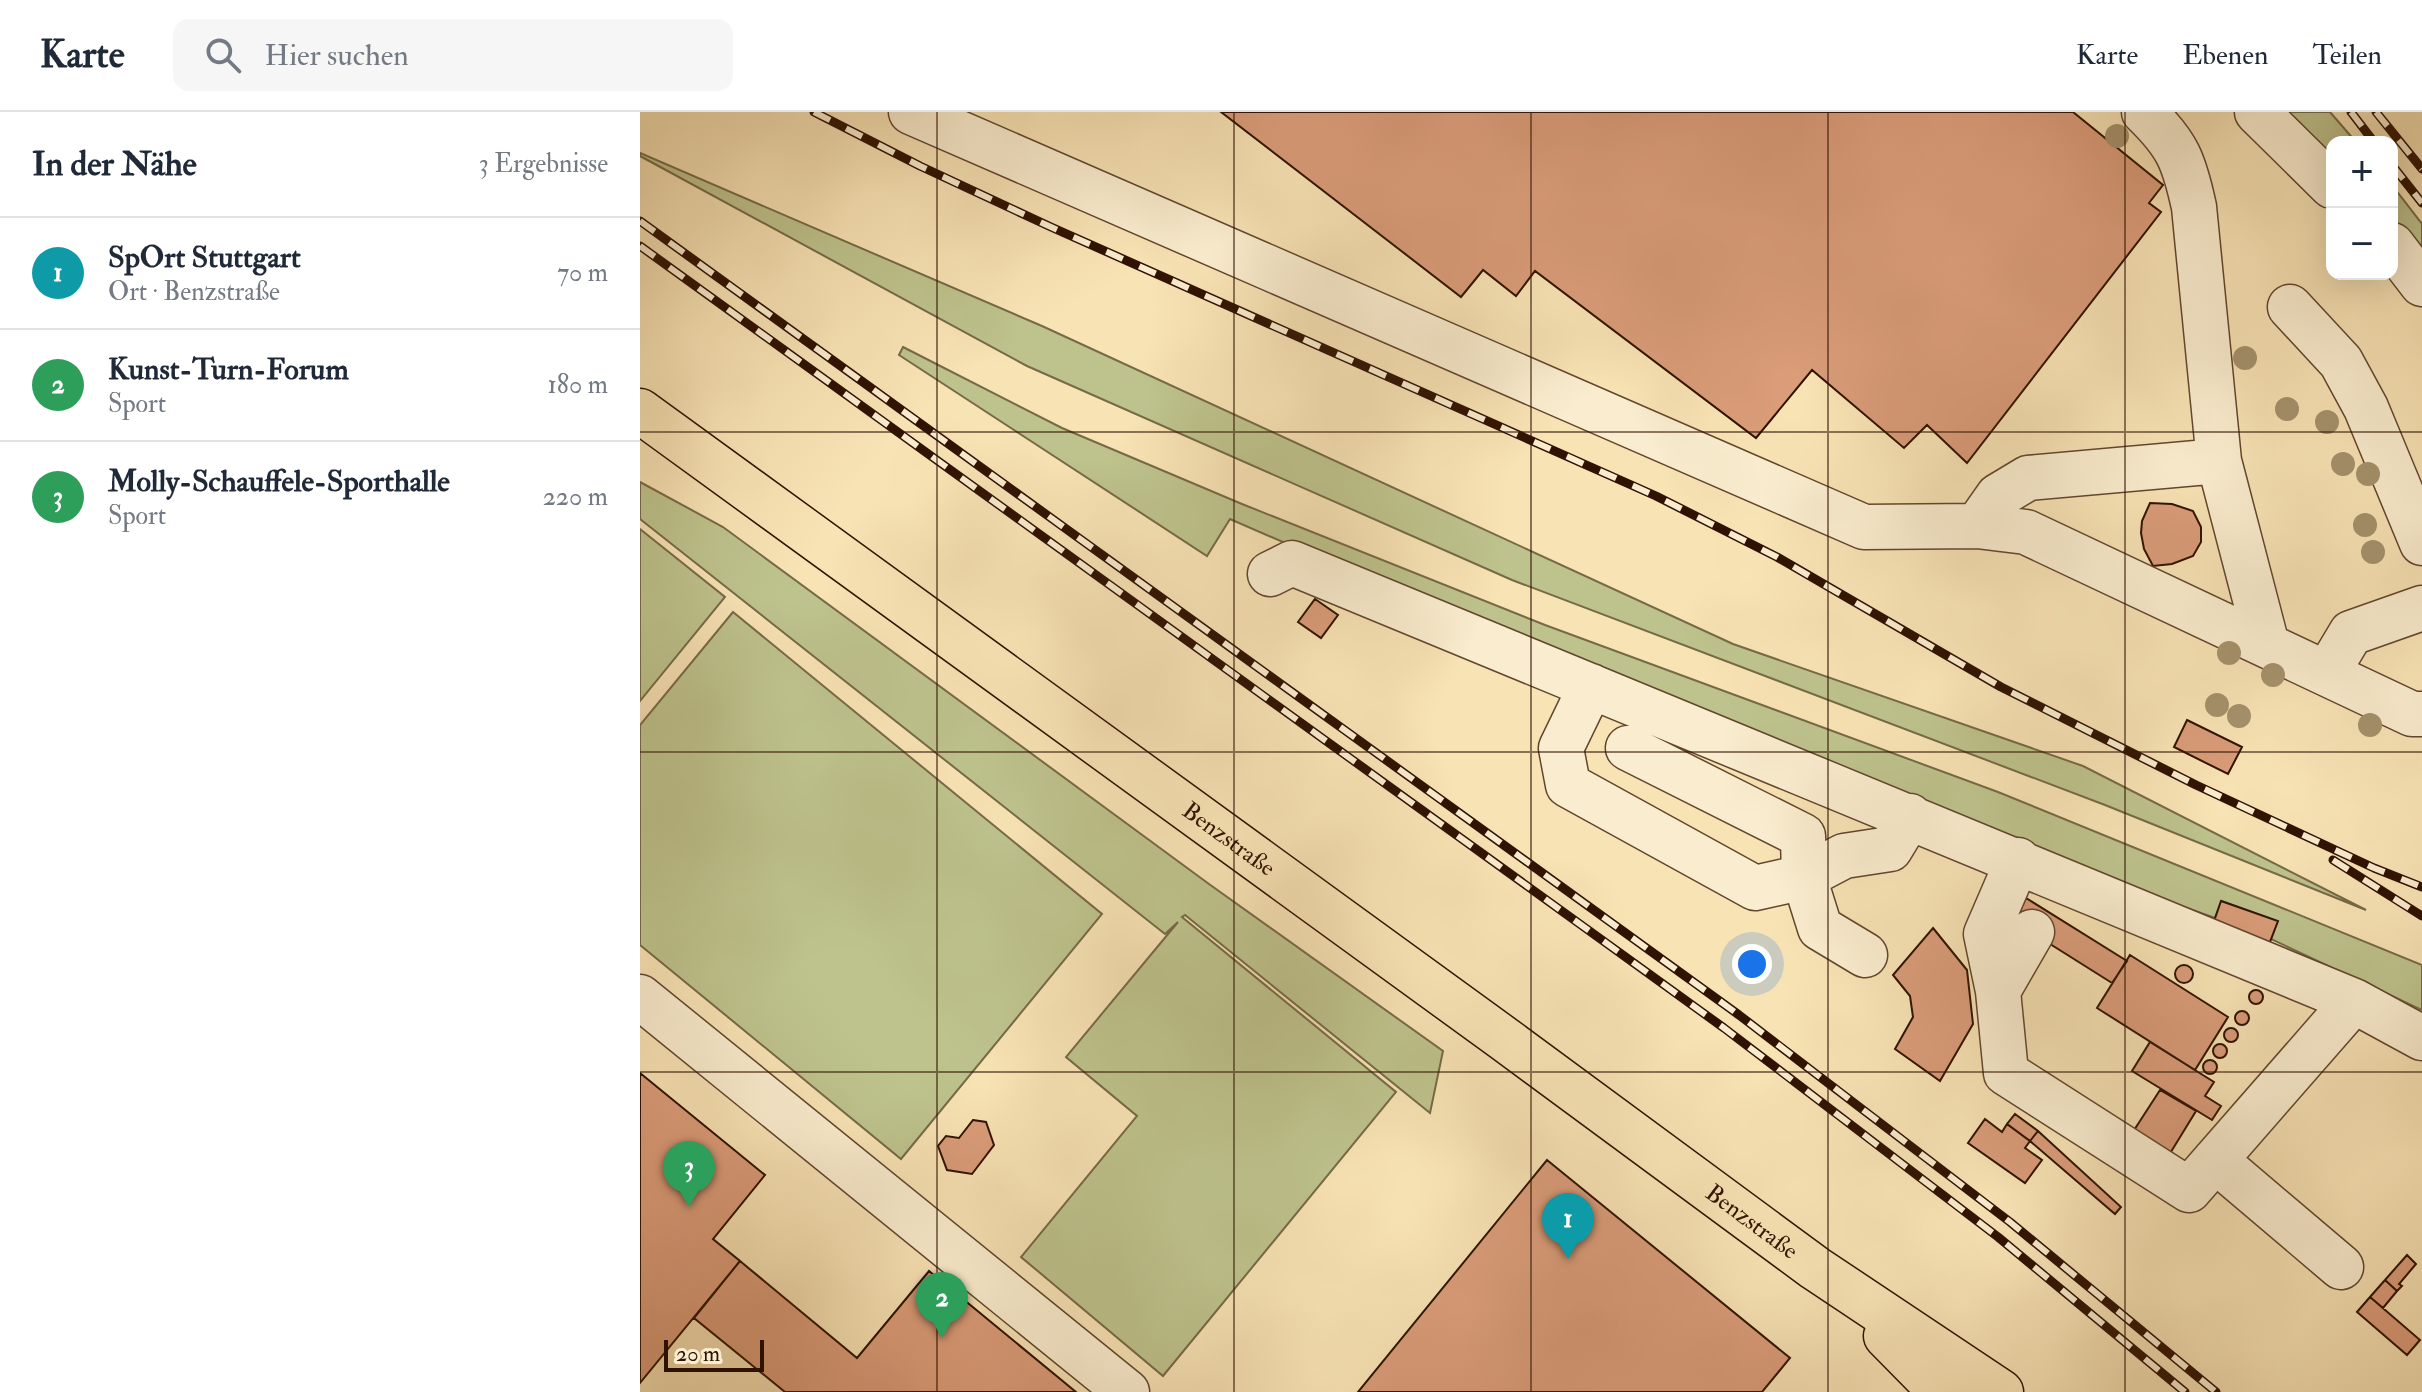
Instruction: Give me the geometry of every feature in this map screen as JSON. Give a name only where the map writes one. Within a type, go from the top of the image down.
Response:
[{"type":"main road","name":"Benzstraße","points":[[640,411],[1815,1268],[2001,1392]]},
{"type":"main road","name":"Benzstraße","points":[[1815,1268],[1941,1392]]},
{"type":"street","points":[[911,112],[1864,527],[1977,526],[2026,532],[2412,714],[2422,714]]},
{"type":"street","points":[[2144,112],[2169,137],[2187,173],[2194,207],[2219,461],[2267,645]]},
{"type":"street","points":[[2257,112],[2326,180]]},
{"type":"street","points":[[2398,253],[2422,284]]},
{"type":"street","points":[[2290,307],[2341,362],[2366,408],[2422,543]]},
{"type":"street","points":[[1977,526],[1998,496],[2028,478],[2219,461]]},
{"type":"street","points":[[1270,574],[1292,563],[2018,860],[2046,906],[2354,1001],[2422,1038]]},
{"type":"street","points":[[2327,673],[2351,633],[2422,608]]},
{"type":"street","points":[[1591,686],[1561,748],[1568,785],[1755,888],[1804,877],[1844,856],[1890,849],[1910,816]]},
{"type":"street","points":[[1628,748],[1803,836],[1804,877],[1820,928],[1865,955]]},
{"type":"street","points":[[2018,860],[1986,934],[1998,991],[2006,1073],[2189,1190],[2354,1001]]},
{"type":"street","points":[[1998,991],[2046,906]]},
{"type":"street","points":[[640,997],[1127,1392]]},
{"type":"street","points":[[2215,1160],[2341,1267]]},
{"type":"green space","points":[[2288,112],[2330,112],[2351,136],[2326,136],[2326,151]]},
{"type":"green space","points":[[640,153],[1042,326],[1733,644],[2083,766],[2366,910],[2105,805],[1512,580],[1027,366],[640,156]]},
{"type":"green space","points":[[2398,193],[2422,224],[2422,255],[2398,229]]},
{"type":"green space","points":[[903,347],[1062,428],[1242,504],[1545,625],[1998,792],[2422,965],[2422,1010],[2271,939],[2277,921],[2222,901],[2215,918],[1972,831],[1544,656],[1230,519],[1207,556],[899,355]]},
{"type":"green space","points":[[640,482],[723,527],[1209,884],[1443,1051],[1430,1113],[1185,915],[1182,917],[1396,1092],[1163,1376],[1021,1257],[1137,1116],[1066,1057],[1178,922],[1165,934],[640,519]]},
{"type":"green space","points":[[640,529],[725,597],[640,701]]},
{"type":"green space","points":[[733,612],[1102,914],[901,1159],[640,945],[640,725]]},
{"type":"building","points":[[1221,112],[2073,112],[2163,185],[2149,203],[2161,212],[1967,463],[1927,425],[1904,448],[1812,370],[1756,438],[1535,271],[1516,296],[1483,270],[1461,297]]},
{"type":"building","points":[[2150,503],[2172,504],[2193,511],[2201,527],[2201,542],[2193,556],[2172,564],[2153,566],[2144,549],[2141,533],[2142,521]]},
{"type":"building","points":[[1315,599],[1338,615],[1321,638],[1298,622]]},
{"type":"building","points":[[2187,720],[2242,747],[2228,774],[2174,747]]},
{"type":"building","points":[[2026,898],[2127,961],[2112,983],[2012,920]]},
{"type":"building","points":[[2221,901],[2278,921],[2268,947],[2212,927]]},
{"type":"building","points":[[1933,928],[1967,970],[1973,1024],[1940,1081],[1895,1049],[1913,1017],[1910,996],[1893,975]]},
{"type":"building","points":[[2130,955],[2228,1017],[2195,1070],[2097,1008]]},
{"type":"building","points":[[2184,965],[2193,974],[2184,983],[2175,974]]},
{"type":"building","points":[[2256,990],[2263,997],[2256,1004],[2249,997]]},
{"type":"building","points":[[2242,1011],[2249,1018],[2242,1025],[2235,1018]]},
{"type":"building","points":[[2231,1028],[2238,1035],[2231,1042],[2224,1035]]},
{"type":"building","points":[[2150,1042],[2214,1082],[2205,1096],[2221,1106],[2212,1120],[2132,1071]]},
{"type":"building","points":[[2220,1044],[2227,1051],[2220,1058],[2213,1051]]},
{"type":"building","points":[[2210,1060],[2217,1067],[2210,1074],[2203,1067]]},
{"type":"building","points":[[640,1073],[765,1175],[713,1239],[740,1261],[640,1383]]},
{"type":"building","points":[[2160,1090],[2196,1111],[2166,1160],[2129,1138]]},
{"type":"building","points":[[2015,1114],[2038,1131],[2030,1141],[2007,1124]]},
{"type":"building","points":[[1985,1119],[2002,1132],[2007,1124],[2030,1141],[2025,1148],[2042,1160],[2025,1183],[1968,1143]]},
{"type":"building","points":[[973,1120],[986,1122],[994,1145],[972,1174],[947,1170],[938,1146],[946,1136],[959,1138]]},
{"type":"building","points":[[2038,1131],[2121,1207],[2115,1214],[2030,1141]]},
{"type":"building","points":[[1547,1160],[1790,1358],[1762,1392],[1358,1392]]},
{"type":"building","points":[[2407,1255],[2416,1264],[2397,1291],[2385,1280]]},
{"type":"building","points":[[740,1261],[857,1358],[929,1271],[1076,1392],[785,1392],[694,1318]]},
{"type":"building","points":[[2385,1280],[2397,1291],[2383,1308],[2370,1297]]},
{"type":"building","points":[[2370,1297],[2420,1340],[2407,1355],[2357,1312]]},
{"type":"railway","points":[[814,112],[1051,227],[1656,496],[1777,557],[2001,687],[2196,785],[2374,868],[2422,887]]},
{"type":"railway","points":[[2351,112],[2369,136]]},
{"type":"railway","points":[[2376,112],[2422,169]]},
{"type":"railway","points":[[2398,173],[2422,203]]},
{"type":"railway","points":[[640,221],[1739,1015],[2010,1222],[2216,1392]]},
{"type":"railway","points":[[640,246],[1724,1028],[1998,1237],[2185,1392]]},
{"type":"railway","points":[[2333,860],[2422,916]]},
{"type":"place","name":"Molly-Schauffele-Sporthalle","points":[[689,1207]]},
{"type":"place","name":"SpOrt Stuttgart","points":[[1568,1259]]},
{"type":"place","name":"Kunst-Turn-Forum","points":[[942,1338]]}]
